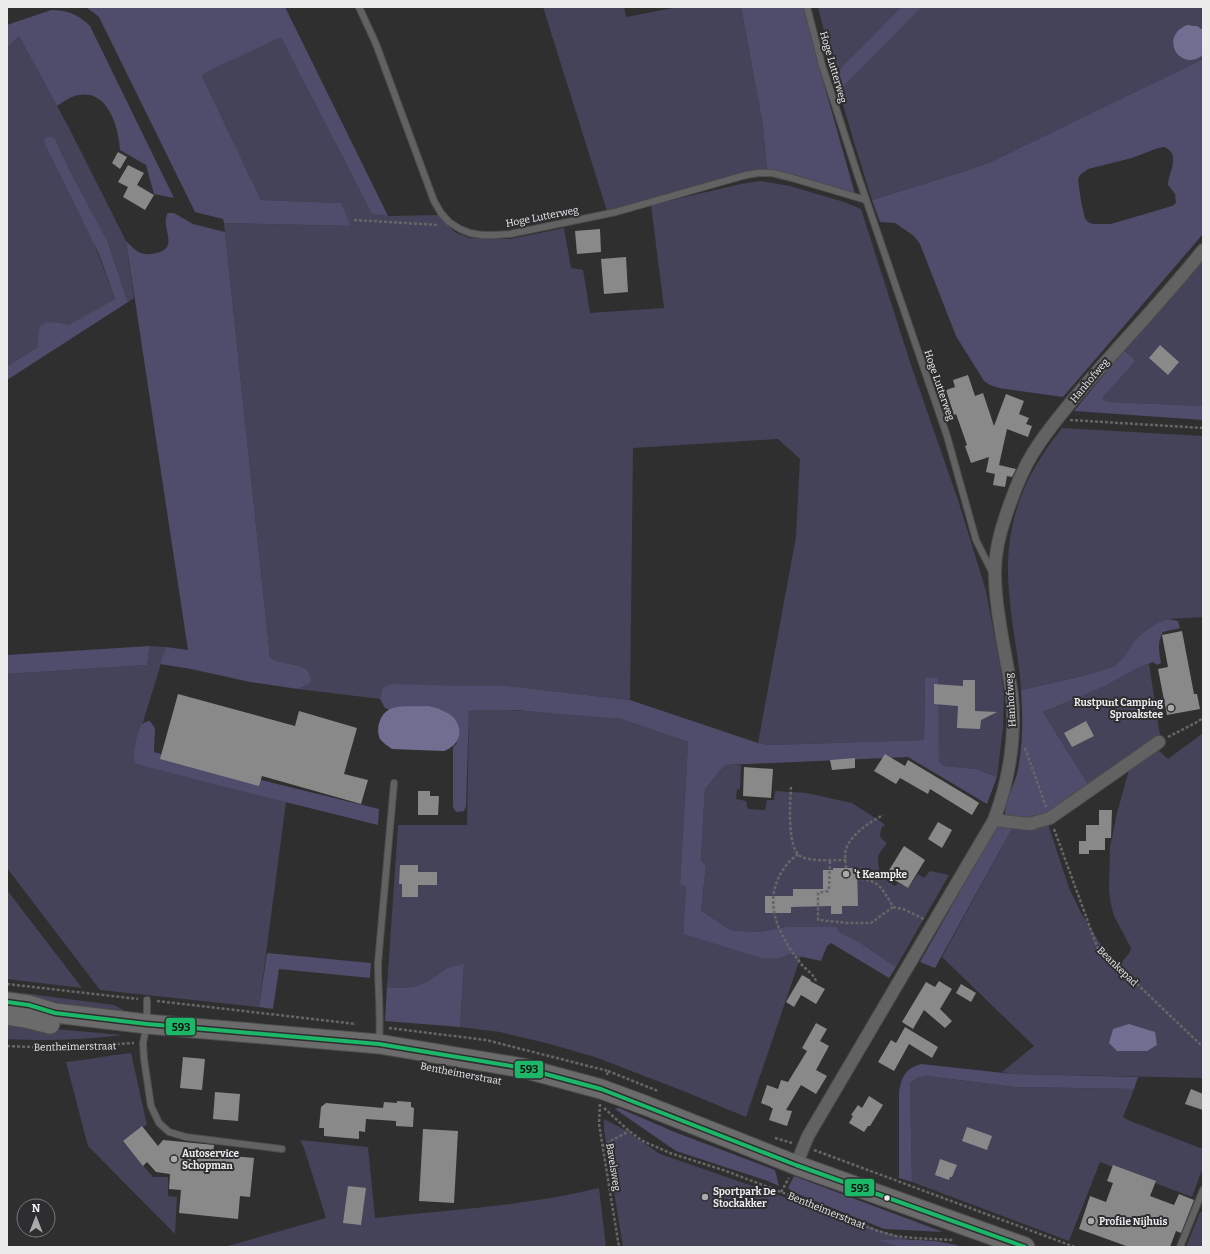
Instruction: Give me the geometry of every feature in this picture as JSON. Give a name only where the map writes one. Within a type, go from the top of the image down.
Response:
[{"type":"main road","name":"Bentheimerstraat","points":[[7,1002],[29,1005],[54,1013],[145,1034]]},
{"type":"main road","name":"Bentheimerstraat","points":[[7,1015],[33,1019],[61,1027],[145,1034],[379,1044],[523,1068],[599,1099],[647,1106],[796,1165],[1025,1247]]},
{"type":"street","name":"Hanhofweg","points":[[796,1165],[808,1136],[994,820],[1002,798],[1011,753],[1013,725],[1012,697],[994,577],[999,536],[1019,481],[1033,453],[1056,420],[1203,250]]},
{"type":"street","points":[[994,820],[1030,824],[1050,818],[1159,742]]},
{"type":"lane","name":"Hoge Lutterweg","points":[[359,7],[376,44],[434,201],[448,222],[470,233],[482,236],[510,234],[616,212],[738,177],[759,173],[792,178],[866,200]]},
{"type":"lane","name":"Hoge Lutterweg","points":[[807,7],[822,65],[866,200],[947,436],[976,540],[994,577]]},
{"type":"lane","points":[[379,1044],[380,1027],[378,963],[394,783]]},
{"type":"lane","points":[[147,1000],[144,1060],[151,1106],[159,1123],[169,1132],[186,1137],[282,1149]]},
{"type":"lane","points":[[1180,1247],[1203,1190]]},
{"type":"path","points":[[354,220],[455,226]]},
{"type":"path","points":[[1056,420],[1203,428]]},
{"type":"path","points":[[1159,742],[1199,721],[1203,717]]},
{"type":"path","name":"Beankepad","points":[[1013,725],[1020,736],[1098,948],[1203,1046]]},
{"type":"path","points":[[791,787],[789,816],[792,841],[798,854],[802,857],[824,861],[846,860]]},
{"type":"path","points":[[846,868],[846,850],[855,836],[866,826],[883,815]]},
{"type":"path","points":[[798,854],[785,866],[776,882],[774,894],[775,919],[784,939],[815,978],[816,982]]},
{"type":"path","points":[[830,860],[830,889],[828,892],[818,893],[818,920],[847,923],[871,923],[892,906]]},
{"type":"path","points":[[858,879],[864,879],[879,884],[892,906],[903,909],[933,923]]},
{"type":"path","points":[[7,984],[94,994]]},
{"type":"path","name":"Bentheimerstraat","points":[[7,1046],[55,1048],[145,1034]]},
{"type":"path","name":"Bentheimerstraat","points":[[599,1099],[629,1131],[656,1148],[726,1171],[878,1231],[908,1237],[960,1241]]},
{"type":"path","name":"Bavelsweg","points":[[599,1099],[599,1124],[619,1247]]},
{"type":"path","points":[[602,1146],[629,1131]]},
{"type":"path","points":[[804,1147],[1075,1247]]},
{"type":"shaded area","points":[[86,7],[285,7],[388,216],[372,214],[281,37],[204,73],[202,76],[261,200],[341,203],[351,226],[224,223],[223,219],[195,212],[99,17]]},
{"type":"shaded area","points":[[543,7],[624,7],[626,17],[678,7],[741,7],[763,126],[767,171],[741,173],[607,211]]},
{"type":"shaded area","points":[[741,7],[805,7],[822,77],[855,194],[792,174],[767,171],[763,126]]},
{"type":"shaded area","points":[[818,7],[901,7],[835,74]]},
{"type":"shaded area","points":[[901,7],[922,7],[839,91],[835,74]]},
{"type":"shaded area","points":[[922,7],[1203,7],[1203,30],[1192,25],[1175,35],[1173,45],[1202,56],[1203,55],[1203,59],[991,162],[872,200],[839,91]]},
{"type":"shaded area","points":[[51,10],[72,14],[81,18],[90,26],[174,198],[154,194],[146,165],[120,150],[114,121],[110,112],[98,98],[89,95],[79,95],[70,98],[57,106],[19,36],[7,48],[7,25]]},
{"type":"shaded area","points":[[1187,25],[1197,26],[1203,30],[1203,55],[1195,59],[1187,60],[1180,57],[1173,45],[1174,37],[1178,30]]},
{"type":"shaded area","points":[[19,36],[70,130],[126,241],[134,298],[128,302],[107,240],[71,173],[55,139],[115,299],[69,326],[59,323],[50,323],[46,325],[39,330],[38,347],[7,366],[7,48]]},
{"type":"shaded area","points":[[281,36],[372,214],[388,216],[440,215],[444,222],[456,233],[470,238],[510,239],[564,228],[571,268],[583,270],[590,313],[664,308],[651,205],[760,181],[790,186],[844,202],[861,209],[911,365],[959,503],[986,591],[1004,694],[1003,728],[997,777],[976,769],[944,766],[939,762],[937,678],[925,678],[924,740],[770,745],[758,743],[796,537],[800,459],[778,439],[633,448],[630,700],[508,686],[382,689],[380,699],[298,689],[307,685],[310,678],[307,672],[303,668],[275,661],[270,657],[224,223],[350,226],[341,203],[261,200],[202,76],[203,73]]},
{"type":"shaded area","points":[[1203,59],[1203,234],[1063,397],[999,388],[984,381],[956,336],[920,244],[914,236],[895,223],[880,222],[872,200],[991,162]],"holes":[[[1164,147],[1172,154],[1173,164],[1168,185],[1175,194],[1176,203],[1172,206],[1111,224],[1093,224],[1088,222],[1085,218],[1081,201],[1078,179],[1080,175],[1088,169],[1132,158],[1158,148]]]},
{"type":"shaded area","points":[[46,137],[55,139],[71,173],[107,240],[128,302],[7,380],[7,366],[38,347],[39,331],[41,326],[52,322],[69,325],[115,299],[99,254],[44,142]]},
{"type":"shaded area","points":[[168,213],[174,213],[193,224],[225,232],[270,657],[306,670],[310,675],[311,682],[298,689],[250,682],[160,664],[166,647],[188,650],[126,241],[143,254],[156,253],[163,250],[167,246],[168,242],[166,218]]},
{"type":"shaded area","points":[[1203,259],[1203,406],[1111,402],[1104,400],[1103,397],[1136,361],[1124,350]]},
{"type":"shaded area","points":[[1124,350],[1136,361],[1103,397],[1104,400],[1111,402],[1203,406],[1203,420],[1074,411]]},
{"type":"shaded area","points":[[1062,428],[1203,436],[1203,617],[1168,619],[1159,622],[1134,641],[1124,657],[1113,667],[1082,676],[1021,690],[1008,576],[1011,532],[1014,517],[1030,476],[1045,451]]},
{"type":"shaded area","points":[[1168,619],[1178,621],[1180,628],[1163,632],[1159,643],[1161,663],[1157,665],[1153,662],[1138,668],[1103,687],[1043,712],[1089,786],[1053,809],[1038,816],[1032,818],[1022,818],[1005,815],[1008,799],[1017,774],[1020,753],[1022,722],[1021,690],[1082,676],[1113,667],[1124,657],[1134,641],[1159,622]]},
{"type":"shaded area","points":[[150,646],[166,647],[135,748],[136,764],[286,802],[259,1007],[100,990],[7,868],[7,674],[147,665]]},
{"type":"shaded area","points":[[150,646],[147,665],[7,674],[7,655]]},
{"type":"shaded area","points":[[1149,664],[1160,735],[1089,786],[1043,712],[1103,687],[1138,668]]},
{"type":"shaded area","points":[[925,678],[938,678],[939,762],[944,766],[976,769],[997,777],[987,804],[908,757],[725,765],[705,789],[701,860],[706,866],[701,910],[730,930],[758,932],[786,927],[836,927],[839,932],[859,942],[896,967],[889,978],[831,943],[827,946],[821,961],[790,954],[778,959],[762,958],[683,934],[686,887],[680,884],[688,742],[621,719],[514,710],[474,710],[469,712],[466,806],[464,811],[456,812],[453,807],[453,747],[457,743],[393,708],[390,710],[385,708],[380,699],[382,689],[388,685],[396,684],[508,686],[630,700],[758,743],[770,745],[924,740]]},
{"type":"shaded area","points":[[428,706],[448,713],[457,723],[459,728],[458,738],[449,749],[444,751],[392,749],[380,739],[378,730],[380,720],[385,712],[393,708]]},
{"type":"shaded area","points":[[490,709],[621,719],[688,742],[680,883],[686,887],[683,934],[778,959],[790,954],[801,956],[746,1117],[595,1057],[500,1032],[460,1027],[464,965],[447,968],[427,982],[416,986],[404,988],[387,987],[398,825],[467,825],[469,712],[474,710]]},
{"type":"shaded area","points":[[150,721],[155,728],[154,752],[212,768],[379,809],[378,825],[136,764],[134,751],[138,734],[141,726],[145,722]]},
{"type":"shaded area","points":[[1203,733],[1203,1078],[1013,1074],[1002,1072],[1034,1046],[942,957],[1013,827],[1039,829],[1048,824],[1069,888],[1081,913],[1110,959],[1119,966],[1130,952],[1131,948],[1114,916],[1111,905],[1109,891],[1110,847],[1117,813],[1129,770],[1158,750],[1168,759]]},
{"type":"shaded area","points":[[725,765],[741,765],[740,789],[737,790],[736,799],[746,801],[748,809],[765,810],[767,800],[774,800],[775,791],[807,793],[852,803],[883,823],[885,826],[882,827],[880,836],[887,843],[880,852],[878,860],[878,875],[895,886],[898,883],[908,888],[918,874],[924,878],[930,871],[949,875],[896,967],[859,942],[839,932],[786,927],[758,932],[730,930],[701,910],[706,866],[701,860],[705,789]]},
{"type":"shaded area","points":[[997,826],[1013,827],[935,968],[920,962]]},
{"type":"shaded area","points":[[7,890],[82,988],[7,979]]},
{"type":"shaded area","points":[[267,953],[371,963],[370,978],[279,969],[273,1009],[259,1007]]},
{"type":"shaded area","points":[[464,964],[460,1027],[385,1021],[387,987],[404,988],[416,986],[427,982],[447,968]]},
{"type":"shaded area","points":[[7,991],[114,1005],[123,1010],[125,1013],[7,1001]]},
{"type":"shaded area","points":[[7,1019],[55,1029],[122,1035],[64,1040],[7,1039]]},
{"type":"shaded area","points":[[1129,1024],[1155,1032],[1157,1045],[1147,1051],[1117,1051],[1109,1043],[1113,1029]]},
{"type":"shaded area","points":[[131,1053],[147,1125],[139,1128],[123,1142],[153,1177],[168,1177],[168,1196],[177,1197],[175,1234],[88,1146],[66,1062]]},
{"type":"shaded area","points":[[921,1064],[1013,1074],[1138,1077],[1134,1089],[1015,1087],[927,1076],[917,1078],[910,1083],[912,1182],[899,1178],[899,1092],[901,1082],[905,1074],[911,1068]]},
{"type":"shaded area","points":[[927,1076],[1015,1087],[1134,1089],[1123,1117],[1203,1149],[1203,1167],[1192,1197],[1100,1162],[1069,1241],[912,1182],[910,1083],[917,1078]]},
{"type":"shaded area","points":[[619,1108],[677,1133],[775,1170],[779,1186],[676,1151],[615,1109]]},
{"type":"shaded area","name":"Sportpark De Stockakker","points":[[604,1119],[625,1130],[660,1154],[929,1247],[623,1247],[604,1130]]},
{"type":"shaded area","points":[[300,1140],[368,1147],[375,1218],[516,1203],[599,1188],[606,1247],[224,1247],[326,1218],[304,1148]]},
{"type":"shaded area","points":[[794,1176],[943,1232],[884,1229],[793,1192],[788,1188]]},
{"type":"shaded area","points":[[1200,1212],[1203,1213],[1203,1247],[1186,1247]]},
{"type":"shaded area","points":[[879,1240],[931,1241],[962,1247],[900,1247]]},
{"type":"building","points":[[118,152],[127,157],[120,169],[112,163]]},
{"type":"building","points":[[128,165],[144,173],[137,185],[154,195],[145,210],[123,197],[128,187],[118,182]]},
{"type":"building","points":[[600,229],[601,252],[577,254],[575,231]]},
{"type":"building","points":[[626,257],[628,292],[604,294],[601,259]]},
{"type":"building","points":[[1160,345],[1179,362],[1168,375],[1149,358]]},
{"type":"building","points":[[968,375],[975,396],[983,393],[994,426],[1006,394],[1024,401],[1019,414],[1029,418],[1026,424],[1032,426],[1028,437],[1007,429],[999,465],[1016,469],[1012,477],[1007,476],[1005,487],[993,485],[995,474],[986,472],[989,457],[971,463],[960,425],[956,414],[954,415],[946,390],[955,387],[953,380]]},
{"type":"building","points":[[1182,631],[1194,694],[1197,694],[1200,709],[1167,715],[1158,669],[1168,667],[1162,635]]},
{"type":"building","points":[[963,680],[975,680],[975,711],[997,712],[981,720],[980,729],[957,728],[958,706],[934,704],[934,684],[963,686]]},
{"type":"building","points":[[178,694],[295,726],[299,711],[357,728],[344,774],[368,780],[361,804],[262,776],[259,786],[160,759]]},
{"type":"building","points":[[1086,721],[1094,736],[1072,747],[1064,733]]},
{"type":"building","points":[[885,754],[905,766],[908,760],[979,803],[972,815],[930,789],[928,794],[900,778],[896,784],[874,771]]},
{"type":"building","points":[[855,758],[855,768],[832,770],[830,760]]},
{"type":"building","points":[[744,767],[773,769],[771,798],[743,796]]},
{"type":"building","points":[[418,791],[430,791],[430,796],[439,796],[438,815],[418,815]]},
{"type":"building","points":[[1099,810],[1112,810],[1111,838],[1105,838],[1105,850],[1089,850],[1089,854],[1079,854],[1079,841],[1086,841],[1086,825],[1099,825]]},
{"type":"building","points":[[938,822],[952,830],[942,848],[928,839]]},
{"type":"building","points":[[904,846],[925,860],[908,888],[886,875]]},
{"type":"building","points":[[400,865],[418,865],[418,872],[437,872],[437,885],[418,885],[418,897],[402,897],[402,884],[399,884]]},
{"type":"building","points":[[833,868],[857,868],[858,906],[842,906],[842,914],[831,914],[831,906],[791,907],[791,913],[765,913],[765,896],[793,896],[793,889],[823,889],[823,870],[833,870]]},
{"type":"building","points":[[802,975],[825,989],[816,1004],[801,995],[794,1007],[786,1002]]},
{"type":"building","points":[[939,981],[952,989],[940,1009],[952,1021],[945,1028],[924,1010],[913,1029],[902,1022],[926,982],[935,987]]},
{"type":"building","points":[[961,984],[976,993],[971,1002],[956,993]]},
{"type":"building","points":[[816,1023],[827,1029],[820,1041],[829,1046],[816,1070],[827,1076],[816,1094],[801,1085],[786,1110],[792,1111],[787,1126],[769,1120],[773,1108],[761,1103],[767,1085],[778,1089],[781,1080],[788,1082],[807,1051],[802,1048]]},
{"type":"building","points":[[905,1027],[938,1047],[932,1058],[909,1044],[894,1071],[878,1062],[891,1040],[896,1043]]},
{"type":"building","points":[[183,1057],[205,1059],[202,1090],[180,1088]]},
{"type":"building","points":[[1191,1089],[1203,1094],[1203,1110],[1185,1104]]},
{"type":"building","points":[[215,1092],[240,1094],[238,1121],[213,1119]]},
{"type":"building","points":[[869,1096],[883,1105],[870,1126],[868,1126],[864,1132],[849,1123],[853,1116],[851,1115],[858,1105],[862,1108]]},
{"type":"building","points":[[397,1101],[411,1102],[411,1107],[414,1108],[413,1127],[396,1126],[396,1121],[366,1119],[365,1132],[359,1131],[359,1139],[324,1136],[324,1128],[319,1128],[321,1107],[326,1103],[383,1108],[384,1102],[397,1103]]},
{"type":"building","points":[[142,1126],[158,1146],[163,1140],[214,1145],[213,1154],[254,1158],[250,1197],[240,1196],[238,1219],[179,1213],[181,1190],[169,1189],[170,1174],[156,1172],[147,1162],[143,1166],[123,1141]]},
{"type":"building","points":[[967,1127],[992,1136],[987,1150],[962,1141]]},
{"type":"building","points":[[423,1129],[458,1131],[454,1203],[419,1201]]},
{"type":"building","points":[[940,1159],[957,1165],[952,1177],[950,1177],[949,1180],[935,1175]]},
{"type":"building","points":[[1113,1165],[1156,1181],[1150,1196],[1174,1205],[1179,1194],[1194,1200],[1181,1233],[1176,1231],[1170,1247],[1129,1247],[1079,1229],[1090,1196],[1106,1202],[1113,1183],[1107,1181]]},
{"type":"building","points":[[348,1186],[366,1188],[361,1225],[343,1223]]},
{"type":"transit line","name":"593","points":[[7,1002],[29,1005],[55,1013],[147,1024],[379,1044],[523,1068],[601,1089],[796,1165],[1025,1247]]},
{"type":"place","name":"Rustpunt Camping Sproakstee","points":[[1171,708]]},
{"type":"place","name":"'t Keampke","points":[[846,874]]},
{"type":"place","name":"Autoservice Schopman","points":[[174,1159]]},
{"type":"place","name":"Sportpark De Stockakker","points":[[705,1197]]},
{"type":"place","name":"Profile Nijhuis","points":[[1091,1221]]}]
